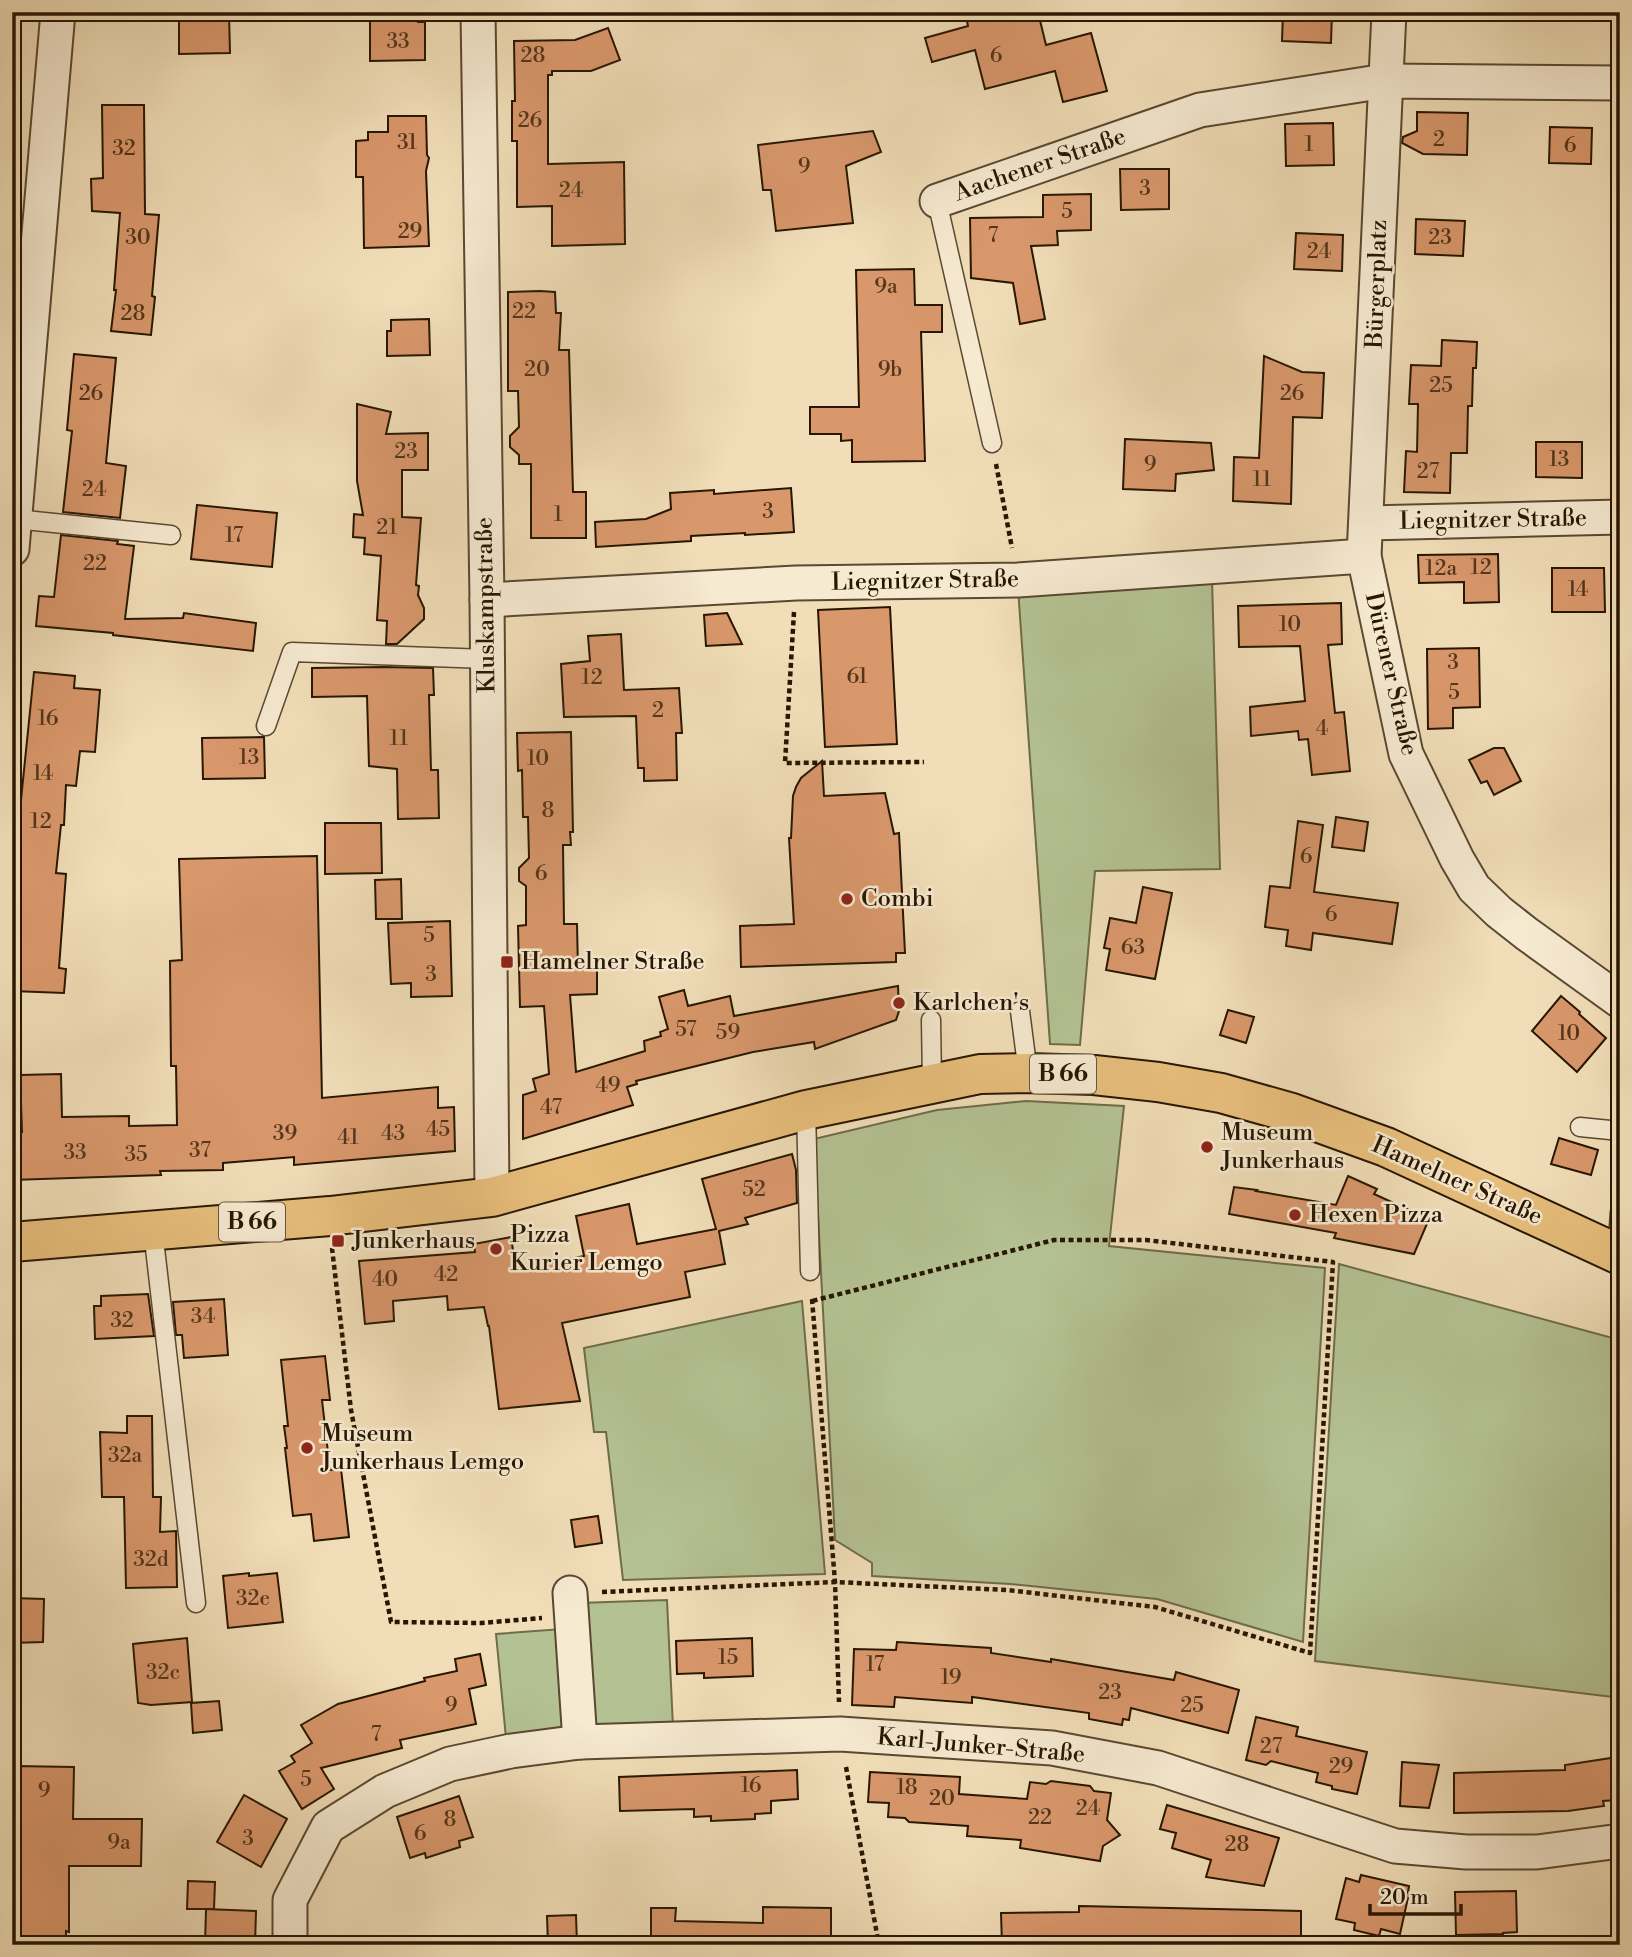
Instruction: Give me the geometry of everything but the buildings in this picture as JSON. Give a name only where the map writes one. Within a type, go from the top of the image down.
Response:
[{"type":"main road","name":"Hamelner Straße","points":[[12,1242],[330,1216],[492,1197],[806,1110],[980,1074],[1028,1073],[1094,1074],[1158,1082],[1221,1093],[1292,1113],[1386,1147],[1618,1254]]},
{"type":"street","points":[[13,534],[58,12]]},
{"type":"street","name":"Kluskampstraße","points":[[478,12],[492,1197]]},
{"type":"street","name":"Bürgerplatz","points":[[1364,556],[1389,12]]},
{"type":"street","name":"Aachener Straße","points":[[937,201],[1200,110],[1385,81],[1620,83]]},
{"type":"street","name":"Liegnitzer Straße","points":[[1367,523],[1620,517]]},
{"type":"street","name":"Liegnitzer Straße","points":[[487,600],[796,583],[1018,580],[1364,556]]},
{"type":"street","name":"Dürener Straße","points":[[1364,556],[1406,754],[1457,859],[1474,888],[1499,912],[1620,1001]]},
{"type":"street","points":[[570,1604],[580,1742]]},
{"type":"street","name":"Karl-Junker-Straße","points":[[290,1945],[290,1900],[328,1827],[384,1791],[450,1764],[511,1751],[580,1742],[840,1734],[1052,1748],[1158,1768],[1395,1846],[1466,1852],[1537,1852],[1620,1841]]},
{"type":"lane","name":"Aachener Straße","points":[[937,201],[992,443]]},
{"type":"lane","points":[[13,534],[171,535]]},
{"type":"lane","points":[[266,726],[292,652],[487,659]]},
{"type":"lane","points":[[1020,1011],[1028,1073]]},
{"type":"lane","points":[[931,1020],[932,1083]]},
{"type":"lane","points":[[806,1110],[810,1271]]},
{"type":"lane","points":[[1580,1127],[1620,1131]]},
{"type":"lane","points":[[1618,1254],[1620,1212]]},
{"type":"lane","points":[[153,1231],[195,1603]]},
{"type":"path","points":[[992,443],[1018,580]]},
{"type":"path","points":[[796,583],[785,763],[924,762]]},
{"type":"path","points":[[330,1216],[351,1410],[391,1622],[481,1623],[570,1604],[835,1582],[1007,1590],[1155,1607],[1310,1653],[1333,1262],[1146,1240],[1054,1240],[812,1301]]},
{"type":"path","points":[[810,1271],[835,1582],[840,1734],[878,1945]]},
{"type":"green space","points":[[1212,579],[1220,869],[1095,871],[1080,1045],[1050,1044],[1018,588]]},
{"type":"green space","points":[[1026,1101],[1124,1106],[1109,1246],[1325,1268],[1303,1642],[1157,1599],[1010,1584],[872,1576],[872,1563],[835,1540],[814,1139],[937,1110]]},
{"type":"green space","points":[[1339,1264],[1620,1340],[1620,1696],[1315,1661]]},
{"type":"green space","points":[[802,1301],[825,1574],[623,1580],[606,1432],[594,1432],[584,1348]]},
{"type":"green space","points":[[667,1600],[673,1727],[589,1731],[579,1603]]},
{"type":"green space","points":[[562,1629],[570,1733],[506,1738],[496,1634]]},
{"type":"place","name":"Combi","points":[[847,899]]},
{"type":"place","name":"Hamelner Straße","points":[[507,962]]},
{"type":"place","name":"Karlchen's","points":[[899,1003]]},
{"type":"place","name":"Museum Junkerhaus","points":[[1207,1147]]},
{"type":"place","name":"Hexen Pizza","points":[[1295,1215]]},
{"type":"place","name":"Junkerhaus","points":[[338,1241]]},
{"type":"place","name":"Pizza Kurier Lemgo","points":[[496,1249]]},
{"type":"place","name":"Museum Junkerhaus Lemgo","points":[[307,1448]]}]
